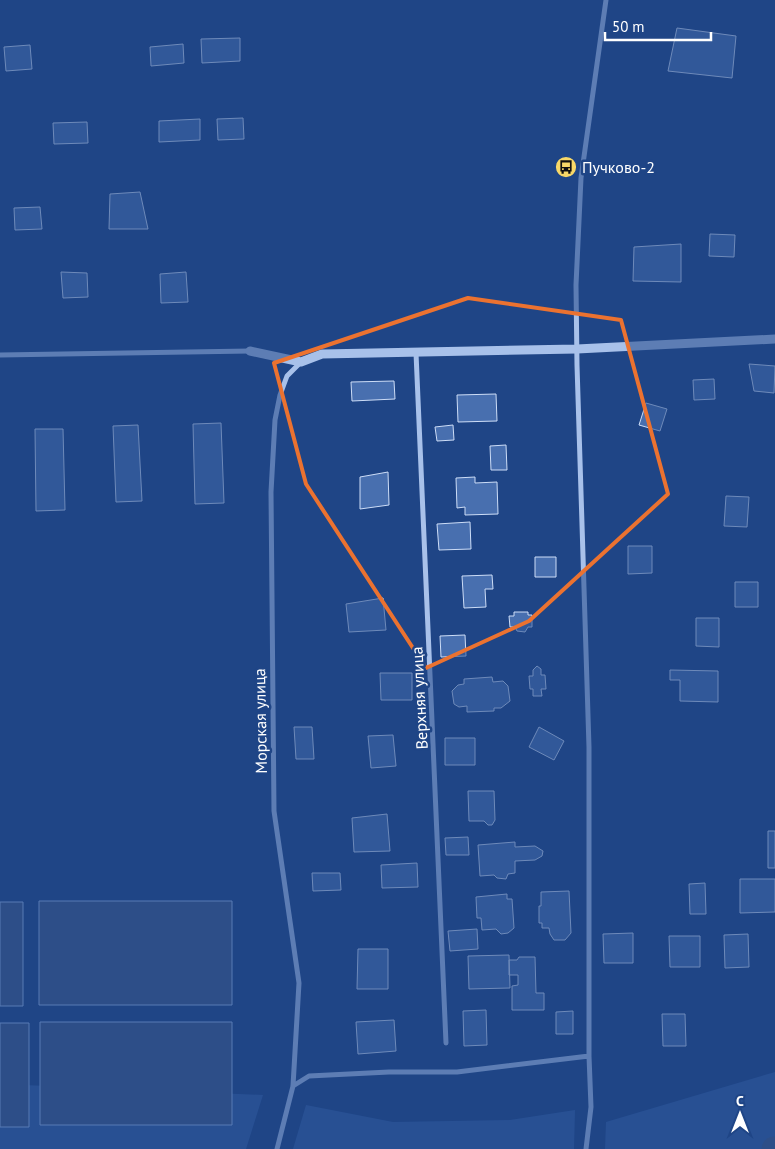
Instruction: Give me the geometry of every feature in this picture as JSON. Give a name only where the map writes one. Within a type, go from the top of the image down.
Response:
[{"type":"street","points":[[586,1149],[590,1107],[589,747],[576,285],[581,178],[606,0]]},
{"type":"street","points":[[0,355],[250,351],[301,362],[322,354],[577,349],[775,339]]},
{"type":"street","name":"Верхняя улица","points":[[416,353],[446,1043]]},
{"type":"street","name":"Морская улица","points":[[277,1149],[293,1086],[299,982],[274,811],[271,492],[274,420],[287,376],[301,362]]},
{"type":"street","points":[[293,1086],[309,1076],[389,1072],[457,1072],[589,1056]]},
{"type":"highlighted area","points":[[468,298],[621,320],[668,494],[529,621],[426,668],[306,484],[274,363]]},
{"type":"shaded area","points":[[39,901],[232,901],[232,1005],[39,1005]]},
{"type":"shaded area","points":[[0,902],[23,902],[23,1006],[0,1006]]},
{"type":"shaded area","points":[[40,1022],[232,1022],[232,1125],[40,1125]]},
{"type":"shaded area","points":[[0,1023],[29,1023],[29,1127],[0,1127]]},
{"type":"shaded area","points":[[775,1072],[775,1149],[605,1149],[606,1122]]},
{"type":"shaded area","points":[[0,1084],[263,1095],[246,1149],[0,1149]]},
{"type":"shaded area","points":[[306,1105],[393,1122],[510,1120],[575,1110],[574,1149],[293,1149]]},
{"type":"building","points":[[677,28],[736,36],[732,78],[668,71]]},
{"type":"building","points":[[240,38],[240,61],[202,63],[201,39]]},
{"type":"building","points":[[183,44],[184,63],[151,66],[150,47]]},
{"type":"building","points":[[30,45],[32,69],[6,71],[4,47]]},
{"type":"building","points":[[243,118],[244,139],[218,140],[217,119]]},
{"type":"building","points":[[200,119],[200,140],[159,142],[159,121]]},
{"type":"building","points":[[87,122],[88,143],[54,144],[53,123]]},
{"type":"building","points":[[140,192],[148,229],[109,229],[110,194]]},
{"type":"building","points":[[40,207],[42,229],[15,230],[14,208]]},
{"type":"building","points":[[710,234],[735,235],[734,257],[709,256]]},
{"type":"building","points":[[681,244],[681,282],[633,281],[634,247]]},
{"type":"building","points":[[61,272],[87,273],[88,297],[63,298]]},
{"type":"building","points":[[186,272],[188,302],[161,303],[160,274]]},
{"type":"building","points":[[749,364],[775,366],[774,393],[754,391]]},
{"type":"building","points":[[714,379],[715,399],[694,400],[693,380]]},
{"type":"building","points":[[394,381],[395,399],[352,401],[351,382]]},
{"type":"building","points":[[496,394],[497,421],[458,422],[457,395]]},
{"type":"building","points":[[646,403],[667,409],[660,431],[639,425]]},
{"type":"building","points":[[221,423],[224,503],[195,504],[193,424]]},
{"type":"building","points":[[138,425],[142,501],[116,502],[113,426]]},
{"type":"building","points":[[453,425],[454,440],[437,441],[435,427]]},
{"type":"building","points":[[35,429],[63,429],[65,510],[36,511]]},
{"type":"building","points":[[506,445],[507,470],[491,470],[490,446]]},
{"type":"building","points":[[388,472],[389,505],[360,509],[360,477]]},
{"type":"building","points":[[475,477],[475,483],[497,482],[498,514],[465,515],[465,507],[457,508],[456,478]]},
{"type":"building","points":[[726,496],[749,497],[747,527],[724,526]]},
{"type":"building","points":[[470,522],[471,549],[439,550],[437,524]]},
{"type":"building","points":[[628,546],[652,546],[652,573],[628,574]]},
{"type":"building","points":[[535,557],[556,557],[556,577],[535,577]]},
{"type":"building","points":[[492,575],[493,589],[485,589],[486,607],[464,608],[462,576]]},
{"type":"building","points":[[735,582],[758,582],[758,607],[735,607]]},
{"type":"building","points":[[383,598],[386,630],[349,632],[346,604]]},
{"type":"building","points":[[514,612],[528,612],[528,615],[532,615],[532,627],[528,627],[525,632],[517,631],[515,627],[510,627],[509,616],[514,616]]},
{"type":"building","points":[[696,618],[719,618],[719,647],[696,646]]},
{"type":"building","points":[[465,635],[466,656],[441,657],[440,636]]},
{"type":"building","points":[[537,666],[541,669],[541,675],[545,675],[546,689],[541,689],[542,696],[533,696],[533,689],[530,689],[529,676],[533,676],[533,670]]},
{"type":"building","points":[[670,670],[718,671],[718,702],[680,701],[680,680],[670,680]]},
{"type":"building","points":[[380,673],[412,673],[412,700],[381,700]]},
{"type":"building","points":[[492,677],[493,682],[503,681],[508,686],[510,701],[501,708],[494,708],[494,711],[467,712],[467,706],[459,707],[454,704],[452,691],[458,685],[464,684],[464,679]]},
{"type":"building","points":[[294,727],[312,727],[314,759],[296,759]]},
{"type":"building","points":[[539,727],[564,741],[554,760],[529,747]]},
{"type":"building","points":[[393,735],[396,766],[371,768],[368,736]]},
{"type":"building","points":[[445,738],[475,738],[475,765],[445,765]]},
{"type":"building","points":[[468,791],[494,791],[495,820],[492,825],[488,825],[484,821],[469,821]]},
{"type":"building","points":[[387,814],[390,851],[354,852],[352,818]]},
{"type":"building","points":[[768,831],[775,831],[775,868],[768,868]]},
{"type":"building","points":[[468,837],[469,855],[446,855],[445,838]]},
{"type":"building","points":[[515,842],[515,847],[535,846],[543,851],[542,856],[535,860],[515,861],[515,873],[508,874],[506,879],[497,878],[494,875],[480,876],[478,845]]},
{"type":"building","points":[[417,863],[418,887],[382,888],[381,865]]},
{"type":"building","points":[[312,873],[340,873],[341,890],[313,891]]},
{"type":"building","points":[[740,879],[775,879],[775,912],[740,913]]},
{"type":"building","points":[[705,883],[706,914],[690,914],[689,884]]},
{"type":"building","points":[[569,891],[571,933],[565,940],[554,940],[549,928],[542,928],[542,923],[539,923],[541,892]]},
{"type":"building","points":[[507,894],[507,899],[512,899],[514,928],[508,933],[501,934],[496,929],[482,930],[481,918],[477,918],[476,897]]},
{"type":"building","points":[[477,929],[478,949],[450,951],[448,931]]},
{"type":"building","points":[[633,933],[633,963],[604,963],[603,934]]},
{"type":"building","points":[[748,934],[749,967],[725,968],[724,935]]},
{"type":"building","points":[[669,936],[700,936],[700,967],[670,967]]},
{"type":"building","points":[[358,949],[388,949],[388,989],[357,989]]},
{"type":"building","points":[[509,955],[510,988],[469,989],[468,956]]},
{"type":"building","points":[[519,957],[535,957],[536,993],[544,993],[544,1010],[512,1010],[512,986],[518,985],[518,975],[509,975],[509,960],[517,960]]},
{"type":"building","points":[[486,1010],[487,1045],[464,1046],[463,1011]]},
{"type":"building","points":[[573,1011],[573,1034],[556,1034],[556,1012]]},
{"type":"building","points":[[662,1014],[685,1014],[686,1046],[663,1046]]},
{"type":"building","points":[[394,1020],[396,1051],[358,1054],[356,1022]]},
{"type":"place","name":"Пучково-2","points":[[566,167]]}]
